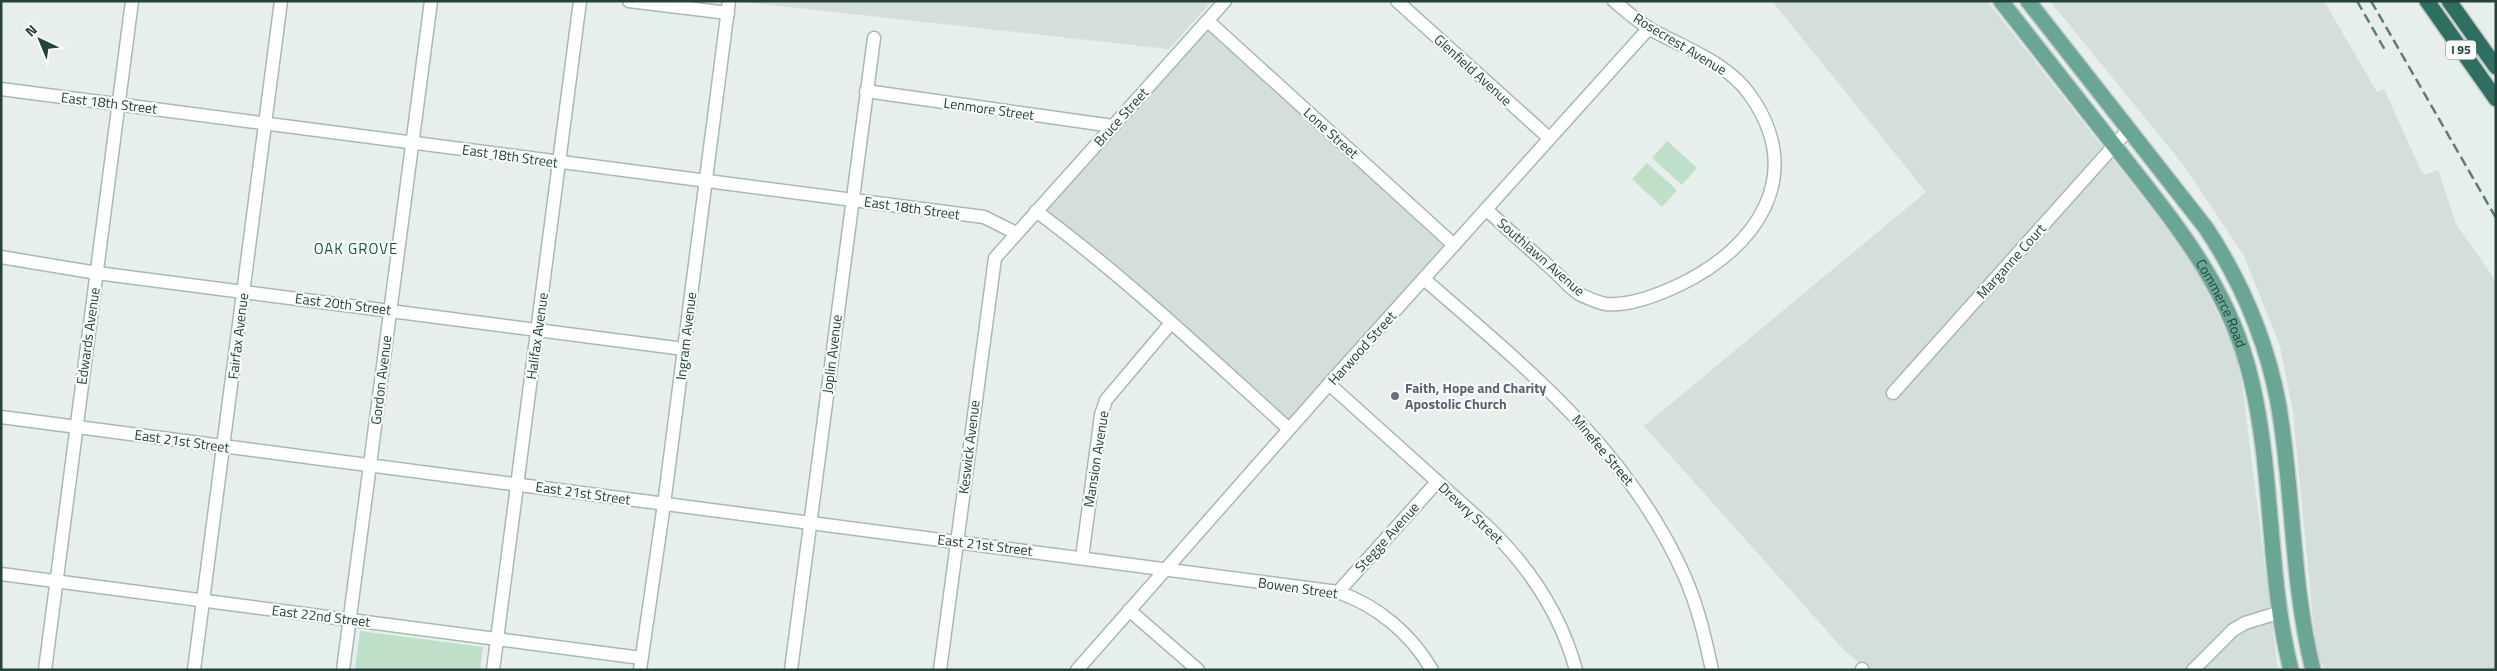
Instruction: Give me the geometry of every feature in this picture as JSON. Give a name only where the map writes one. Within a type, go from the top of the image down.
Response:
[{"type":"highway","name":"I 95","points":[[2427,1],[2496,99]]},
{"type":"highway","name":"I 95","points":[[2449,1],[2496,67]]},
{"type":"main road","name":"Commerce Road","points":[[2001,1],[2191,244],[2216,286],[2236,330],[2250,376],[2258,416],[2281,612],[2291,670]]},
{"type":"main road","name":"Commerce Road","points":[[2028,1],[2215,241],[2240,286],[2263,344],[2281,421],[2302,615],[2313,670]]},
{"type":"street","name":"Edwards Avenue","points":[[44,670],[132,1]]},
{"type":"street","name":"Fairfax Avenue","points":[[194,670],[281,1]]},
{"type":"street","name":"Gordon Avenue","points":[[343,670],[431,1]]},
{"type":"street","name":"Halifax Avenue","points":[[493,670],[580,1]]},
{"type":"street","points":[[629,1],[729,7]]},
{"type":"street","name":"Bruce Street","points":[[1016,233],[1226,1]]},
{"type":"street","name":"Glenfield Avenue","points":[[1397,1],[1549,138]]},
{"type":"street","name":"Rosecrest Avenue","points":[[1614,1],[1649,28],[1729,72],[1750,94],[1764,120],[1774,146],[1775,171]]},
{"type":"street","name":"Ingram Avenue","points":[[640,664],[664,504],[729,7]]},
{"type":"street","name":"Lone Street","points":[[1208,21],[1454,245]]},
{"type":"street","name":"Harwood Street","points":[[1076,670],[1329,384],[1649,28]]},
{"type":"street","name":"Joplin Avenue","points":[[791,670],[874,38]]},
{"type":"street","name":"East 18th Street","points":[[1,89],[984,218],[1016,233]]},
{"type":"street","name":"Lenmore Street","points":[[866,91],[1113,126]]},
{"type":"street","name":"Marganne Court","points":[[1893,393],[2129,129]]},
{"type":"street","name":"Southlawn Avenue","points":[[1486,209],[1580,295],[1606,304],[1635,301],[1665,292],[1686,282],[1721,259],[1757,221],[1769,197],[1775,171]]},
{"type":"street","points":[[1036,211],[1063,231],[1171,323],[1290,429]]},
{"type":"street","name":"Keswick Avenue","points":[[940,670],[993,262],[997,254],[1016,233]]},
{"type":"street","name":"East 20th Street","points":[[1,257],[243,292],[684,349]]},
{"type":"street","name":"Minefee Street","points":[[1424,279],[1561,400],[1636,490],[1647,506],[1685,577],[1701,622],[1712,670]]},
{"type":"street","name":"Mansion Avenue","points":[[1082,558],[1101,415],[1106,400],[1171,323]]},
{"type":"street","name":"Drewry Street","points":[[1329,384],[1501,540],[1536,582],[1556,617],[1576,670]]},
{"type":"street","name":"East 21st Street","points":[[1,417],[1165,569]]},
{"type":"street","name":"Stegge Avenue","points":[[1338,592],[1437,482]]},
{"type":"street","name":"Bowen Street","points":[[1165,569],[1338,592],[1376,612],[1400,629],[1418,647],[1432,670]]},
{"type":"street","name":"East 22nd Street","points":[[1,574],[497,639],[640,664]]},
{"type":"street","points":[[1129,610],[1198,670]]},
{"type":"street","points":[[2193,670],[2233,630],[2245,622],[2281,612]]},
{"type":"shaded area","points":[[734,1],[1212,1],[1169,49]]},
{"type":"shaded area","points":[[1772,1],[1987,1],[2193,261],[2235,351],[2242,383],[2278,670],[1867,670],[1844,650],[1644,426],[1926,192]]},
{"type":"shaded area","points":[[2050,1],[2324,1],[2377,92],[2384,89],[2423,175],[2438,170],[2456,224],[2496,281],[2496,670],[2325,670],[2316,651],[2293,412],[2280,346],[2244,256],[2185,167]]},
{"type":"shaded area","points":[[1207,21],[1454,245],[1289,429],[1038,209]]},
{"type":"green space","points":[[1667,141],[1697,168],[1682,185],[1652,158]]},
{"type":"green space","points":[[1647,163],[1677,190],[1662,207],[1632,179]]},
{"type":"green space","points":[[360,631],[483,647],[480,670],[355,670]]},
{"type":"railway","points":[[2357,1],[2385,50]]},
{"type":"railway","points":[[2371,1],[2496,218]]},
{"type":"place","name":"Faith, Hope and Charity Apostolic Church","points":[[1395,396]]},
{"type":"district","name":"OAK GROVE","points":[[356,249]]}]
